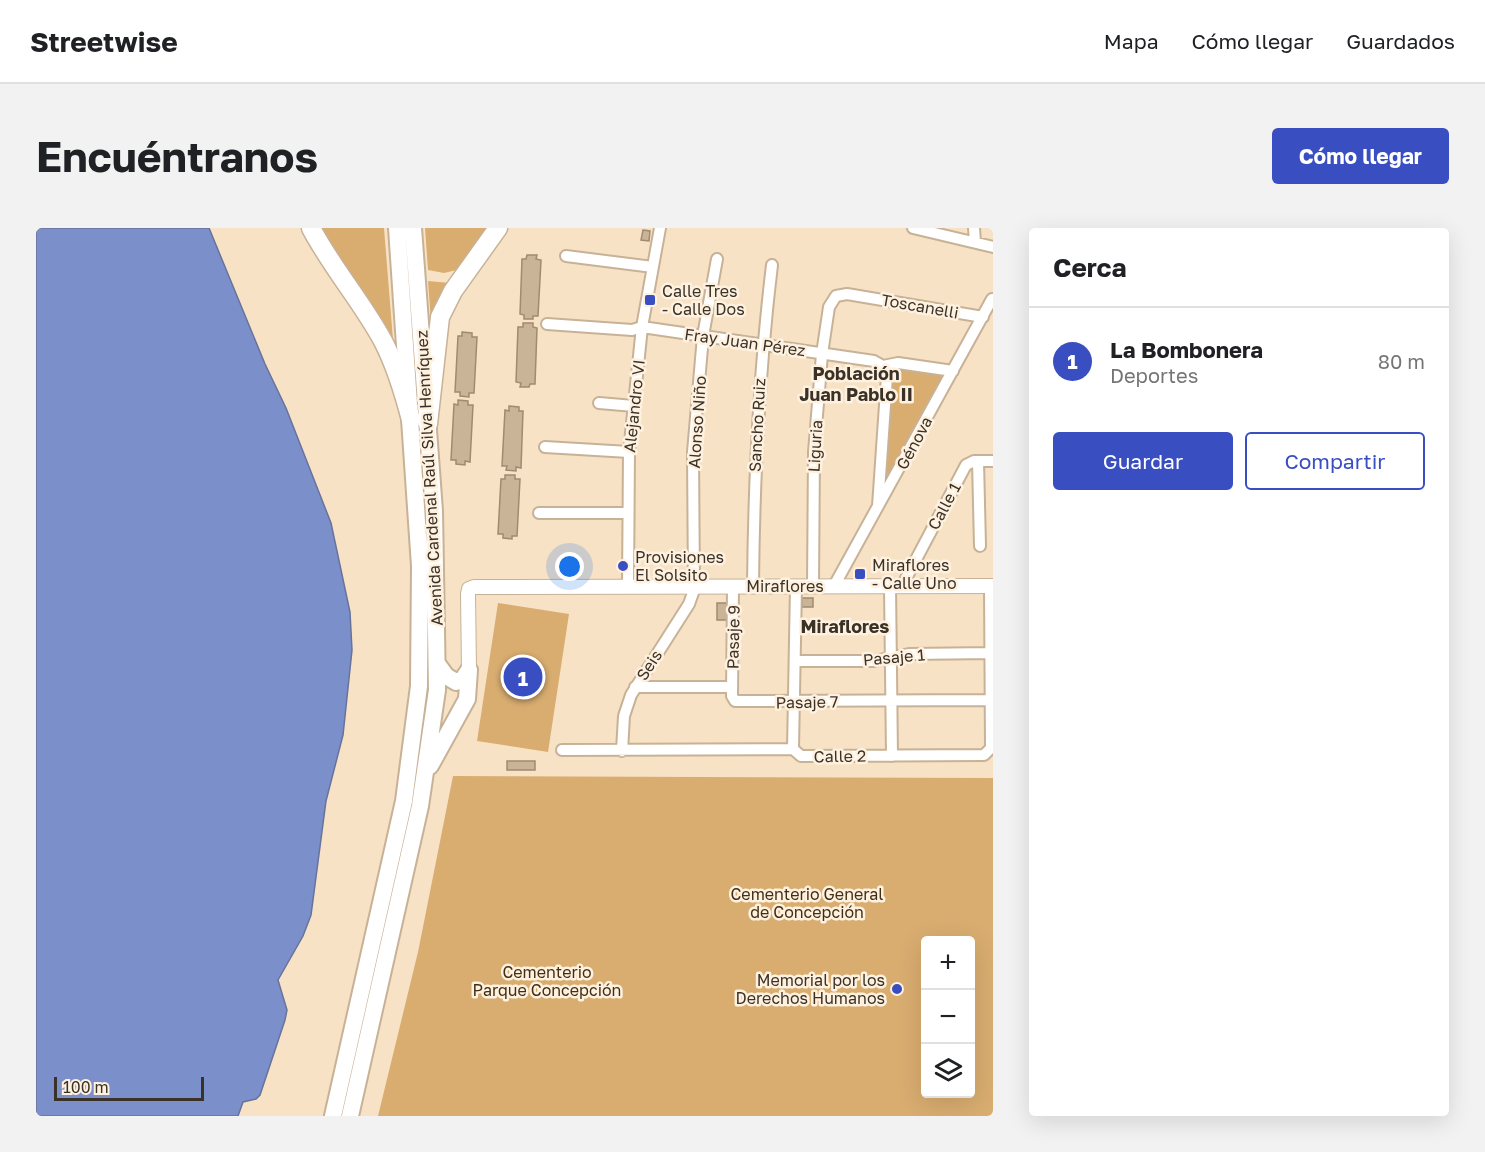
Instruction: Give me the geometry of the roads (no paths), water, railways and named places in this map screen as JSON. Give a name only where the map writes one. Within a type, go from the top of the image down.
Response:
[{"type":"highway","points":[[311,228],[336,272],[382,339],[419,422]]},
{"type":"highway","points":[[419,422],[440,317],[453,291],[498,228]]},
{"type":"main road","name":"Avenida Cardenal Raúl Silva Henríquez","points":[[350,1116],[416,825],[438,665],[436,550],[419,422],[398,228]]},
{"type":"main road","name":"Avenida Cardenal Raúl Silva Henríquez","points":[[333,1116],[400,819],[417,717],[421,647],[421,586],[413,228]]},
{"type":"main road","points":[[438,665],[446,676],[456,682],[463,679],[470,670]]},
{"type":"main road","points":[[424,778],[467,699],[470,670]]},
{"type":"street","name":"Alejandro VI","points":[[628,586],[630,452],[634,406],[642,327],[660,228]]},
{"type":"street","points":[[913,228],[993,246]]},
{"type":"street","points":[[974,228],[975,242]]},
{"type":"street","points":[[567,256],[653,267]]},
{"type":"street","name":"Alonso Niño","points":[[695,586],[693,452],[703,336],[717,259]]},
{"type":"street","name":"Sancho Ruiz","points":[[753,586],[755,452],[762,345],[772,265]]},
{"type":"street","name":"Liguria","points":[[813,586],[814,452],[822,354],[832,301],[840,294],[858,295]]},
{"type":"street","name":"Toscanelli","points":[[858,295],[983,317]]},
{"type":"street","name":"Génova","points":[[834,586],[992,299]]},
{"type":"street","name":"Fray Juan Pérez","points":[[547,324],[632,330],[642,327],[874,361],[883,366],[898,363],[953,371]]},
{"type":"street","points":[[877,510],[887,376],[883,366]]},
{"type":"street","points":[[599,403],[634,406]]},
{"type":"street","points":[[545,447],[630,452]]},
{"type":"street","points":[[980,546],[976,461],[993,461]]},
{"type":"street","name":"Calle 1","points":[[896,586],[964,467],[976,461]]},
{"type":"street","points":[[539,513],[628,513]]},
{"type":"street","name":"Miraflores","points":[[470,670],[469,589],[480,586],[992,586]]},
{"type":"street","name":"Seis","points":[[622,751],[626,708],[635,687],[689,604],[695,586]]},
{"type":"street","name":"Pasaje 9","points":[[732,687],[733,586]]},
{"type":"street","points":[[793,749],[796,586]]},
{"type":"street","points":[[892,756],[891,658],[896,586]]},
{"type":"street","points":[[992,586],[992,731]]},
{"type":"street","name":"Pasaje 1","points":[[795,661],[874,661],[909,654],[992,653]]},
{"type":"street","points":[[635,687],[732,687]]},
{"type":"street","name":"Pasaje 7","points":[[732,687],[732,698],[737,702],[991,700]]},
{"type":"street","name":"Calle 2","points":[[562,750],[793,749],[801,756],[984,755],[989,753],[992,731]]},
{"type":"water","points":[[36,228],[209,228],[265,364],[286,408],[331,523],[350,612],[352,650],[343,735],[326,801],[311,915],[303,936],[278,980],[287,1010],[285,1020],[260,1095],[256,1099],[243,1102],[238,1116],[36,1116]]},
{"type":"place","name":"Calle Tres - Calle Dos","points":[[650,300]]},
{"type":"place","name":"Provisiones El Solsito","points":[[623,566]]},
{"type":"place","name":"Miraflores - Calle Uno","points":[[860,574]]},
{"type":"place","name":"La Bombonera","points":[[523,677]]},
{"type":"place","name":"Memorial por los Derechos Humanos","points":[[897,989]]},
{"type":"district","name":"Población Juan Pablo II","points":[[856,384]]},
{"type":"district","name":"Miraflores","points":[[845,627]]},
{"type":"park label","name":"Cementerio General de Concepción","points":[[807,903]]},
{"type":"park label","name":"Cementerio Parque Concepción","points":[[547,981]]}]
